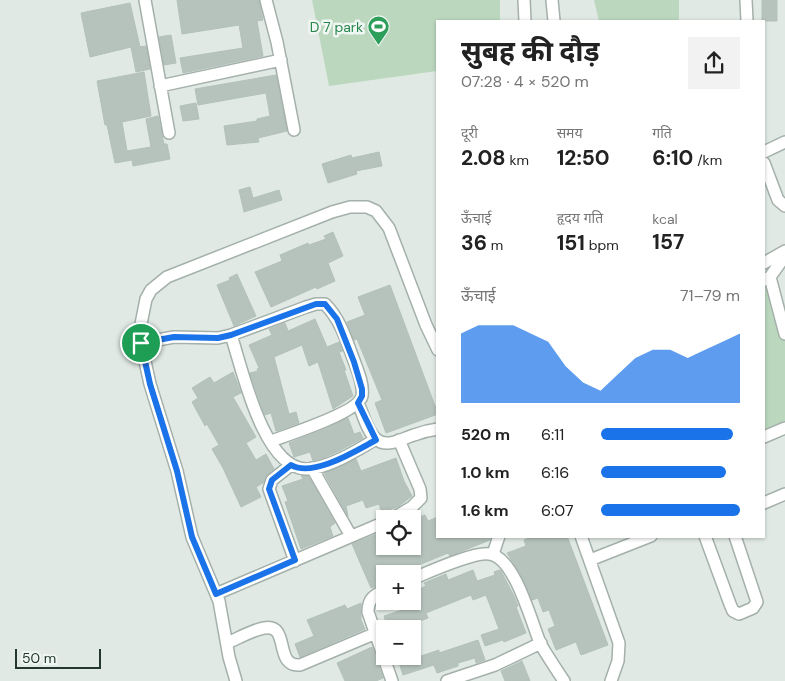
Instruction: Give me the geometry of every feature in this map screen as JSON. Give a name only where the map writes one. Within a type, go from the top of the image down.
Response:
[{"type":"street","points":[[145,0],[169,133]]},
{"type":"street","points":[[266,0],[294,130]]},
{"type":"street","points":[[524,0],[525,20]]},
{"type":"street","points":[[552,0],[554,20]]},
{"type":"street","points":[[746,0],[747,20]]},
{"type":"street","points":[[160,86],[280,60]]},
{"type":"street","points":[[765,152],[785,142]]},
{"type":"street","points":[[765,166],[778,200],[785,206]]},
{"type":"street","points":[[236,681],[222,614],[216,594],[192,537],[177,471],[150,384],[141,343],[140,329],[146,299],[151,290],[167,278],[332,212],[350,207],[367,207],[376,211],[389,228],[426,325],[436,346]]},
{"type":"street","points":[[765,262],[785,251]]},
{"type":"street","points":[[785,256],[767,279],[785,334]]},
{"type":"street","points":[[141,343],[174,337],[218,338],[306,307],[325,304],[337,319],[354,362],[362,389],[362,396],[352,408],[271,441]]},
{"type":"street","points":[[231,335],[253,407],[271,441],[286,462],[295,468],[312,468],[336,460],[376,440]]},
{"type":"street","points":[[358,403],[376,440],[384,443],[436,429]]},
{"type":"street","points":[[765,437],[785,428]]},
{"type":"street","points":[[400,440],[422,498],[407,510]]},
{"type":"street","points":[[291,465],[272,480],[269,489],[295,560]]},
{"type":"street","points":[[312,468],[352,536]]},
{"type":"street","points":[[765,503],[785,494]]},
{"type":"street","points":[[216,594],[376,526]]},
{"type":"street","points":[[493,554],[499,538]]},
{"type":"street","points":[[582,538],[619,643],[618,661],[611,681]]},
{"type":"street","points":[[590,560],[646,538]]},
{"type":"street","points":[[706,538],[733,611],[739,614],[753,608],[757,602],[736,538]]},
{"type":"street","points":[[421,576],[479,554],[493,554],[501,560],[516,582],[524,597],[541,643],[564,681]]},
{"type":"street","points":[[227,643],[264,628],[271,628],[280,635],[286,658],[289,662],[294,665],[300,665],[376,633],[368,612],[368,604],[371,598],[376,595]]},
{"type":"street","points":[[447,681],[495,665],[541,643]]},
{"type":"street","points":[[387,665],[392,681]]},
{"type":"green space","name":"D 7 park","points":[[312,0],[500,0],[500,20],[436,20],[436,71],[329,86]]},
{"type":"green space","points":[[594,0],[679,0],[679,20],[599,20]]},
{"type":"green space","points":[[776,276],[785,313],[785,429],[765,437],[765,281]]},
{"type":"building","points":[[177,0],[259,0],[263,20],[257,21],[263,56],[183,73],[180,58],[243,48],[239,25],[182,34]]},
{"type":"building","points":[[762,0],[777,0],[777,21],[762,20]]},
{"type":"building","points":[[130,3],[140,47],[146,46],[150,69],[136,72],[131,47],[90,57],[81,13]]},
{"type":"building","points":[[171,35],[176,63],[164,65],[159,37]]},
{"type":"building","points":[[144,72],[151,116],[122,122],[127,151],[151,147],[146,119],[158,116],[164,144],[167,144],[170,159],[133,166],[132,160],[115,163],[107,125],[105,125],[97,81]]},
{"type":"building","points":[[276,75],[287,131],[258,138],[259,142],[227,145],[224,126],[257,121],[257,119],[270,116],[266,93],[198,105],[195,89]]},
{"type":"building","points":[[196,103],[199,119],[183,121],[180,106]]},
{"type":"building","points":[[379,152],[382,166],[356,171],[357,174],[328,183],[322,164],[351,155],[352,158]]},
{"type":"building","points":[[250,187],[253,198],[279,190],[282,200],[244,212],[239,190]]},
{"type":"building","points":[[333,232],[343,256],[328,263],[335,281],[317,289],[316,287],[271,307],[255,272],[282,261],[280,255],[308,243],[309,245],[326,239],[324,236]]},
{"type":"building","points":[[237,274],[256,316],[234,326],[217,285],[230,280],[229,278]]},
{"type":"building","points":[[390,285],[436,409],[436,415],[386,433],[375,403],[382,400],[357,339],[354,340],[347,322],[365,315],[358,297]]},
{"type":"building","points":[[315,319],[327,347],[339,342],[343,351],[339,352],[353,396],[333,409],[318,362],[309,366],[302,345],[274,357],[289,414],[296,412],[299,423],[276,431],[271,413],[265,415],[263,411],[250,373],[258,371],[257,369],[259,368],[249,345],[272,335],[269,329],[285,323],[288,331]]},
{"type":"building","points":[[233,372],[241,393],[233,397],[256,437],[246,443],[256,460],[266,454],[274,469],[267,475],[263,483],[256,487],[261,497],[241,507],[212,449],[219,445],[207,424],[205,426],[192,402],[198,398],[192,388],[210,377],[214,383]]},
{"type":"building","points":[[348,418],[354,434],[360,432],[363,438],[321,459],[313,461],[310,452],[294,457],[289,443]]},
{"type":"building","points":[[396,458],[404,481],[412,496],[399,506],[389,510],[381,510],[379,504],[366,508],[363,500],[346,506],[348,516],[324,473],[356,459],[361,471]]},
{"type":"building","points":[[301,475],[308,476],[335,523],[330,527],[333,536],[301,549],[285,502],[288,501],[282,486],[303,479]]},
{"type":"building","points":[[425,515],[428,521],[436,518],[436,538],[490,538],[490,540],[450,556],[448,553],[419,565],[376,565],[376,586],[371,588],[352,544],[376,535],[376,555],[421,555],[421,516]]},
{"type":"building","points":[[528,538],[568,538],[608,645],[581,655],[576,642],[556,650],[548,629],[555,626],[549,610],[543,612],[538,598],[532,600],[521,575],[507,553],[526,546],[524,540]]},
{"type":"building","points":[[473,570],[477,581],[495,575],[494,572],[501,571],[514,596],[526,633],[504,642],[503,640],[485,646],[481,635],[499,629],[486,595],[473,600],[471,595],[426,613],[428,618],[421,621],[385,620],[384,616],[402,610],[421,610],[421,588],[426,586],[424,583],[446,574],[448,580]]},
{"type":"building","points":[[361,603],[361,620],[365,629],[300,657],[295,644],[314,636],[307,620],[345,605],[347,609]]},
{"type":"building","points":[[478,640],[485,660],[476,663],[475,658],[458,663],[458,666],[437,673],[434,665],[403,675],[400,665],[421,665],[421,656],[439,650],[439,653]]},
{"type":"building","points":[[372,647],[376,665],[378,665],[383,678],[376,681],[345,681],[337,663]]},
{"type":"building","points":[[522,661],[530,681],[505,681],[501,671]]},
{"type":"place","name":"D 7 park","points":[[379,46]]},
{"type":"route","points":[[316,304],[325,304],[331,310],[347,342],[360,381],[362,396],[358,403],[376,440],[321,466],[308,469],[295,468],[291,465],[272,480],[269,489],[295,560],[216,594],[192,537],[177,471],[150,384],[141,343],[174,337],[218,338],[316,304]]}]
